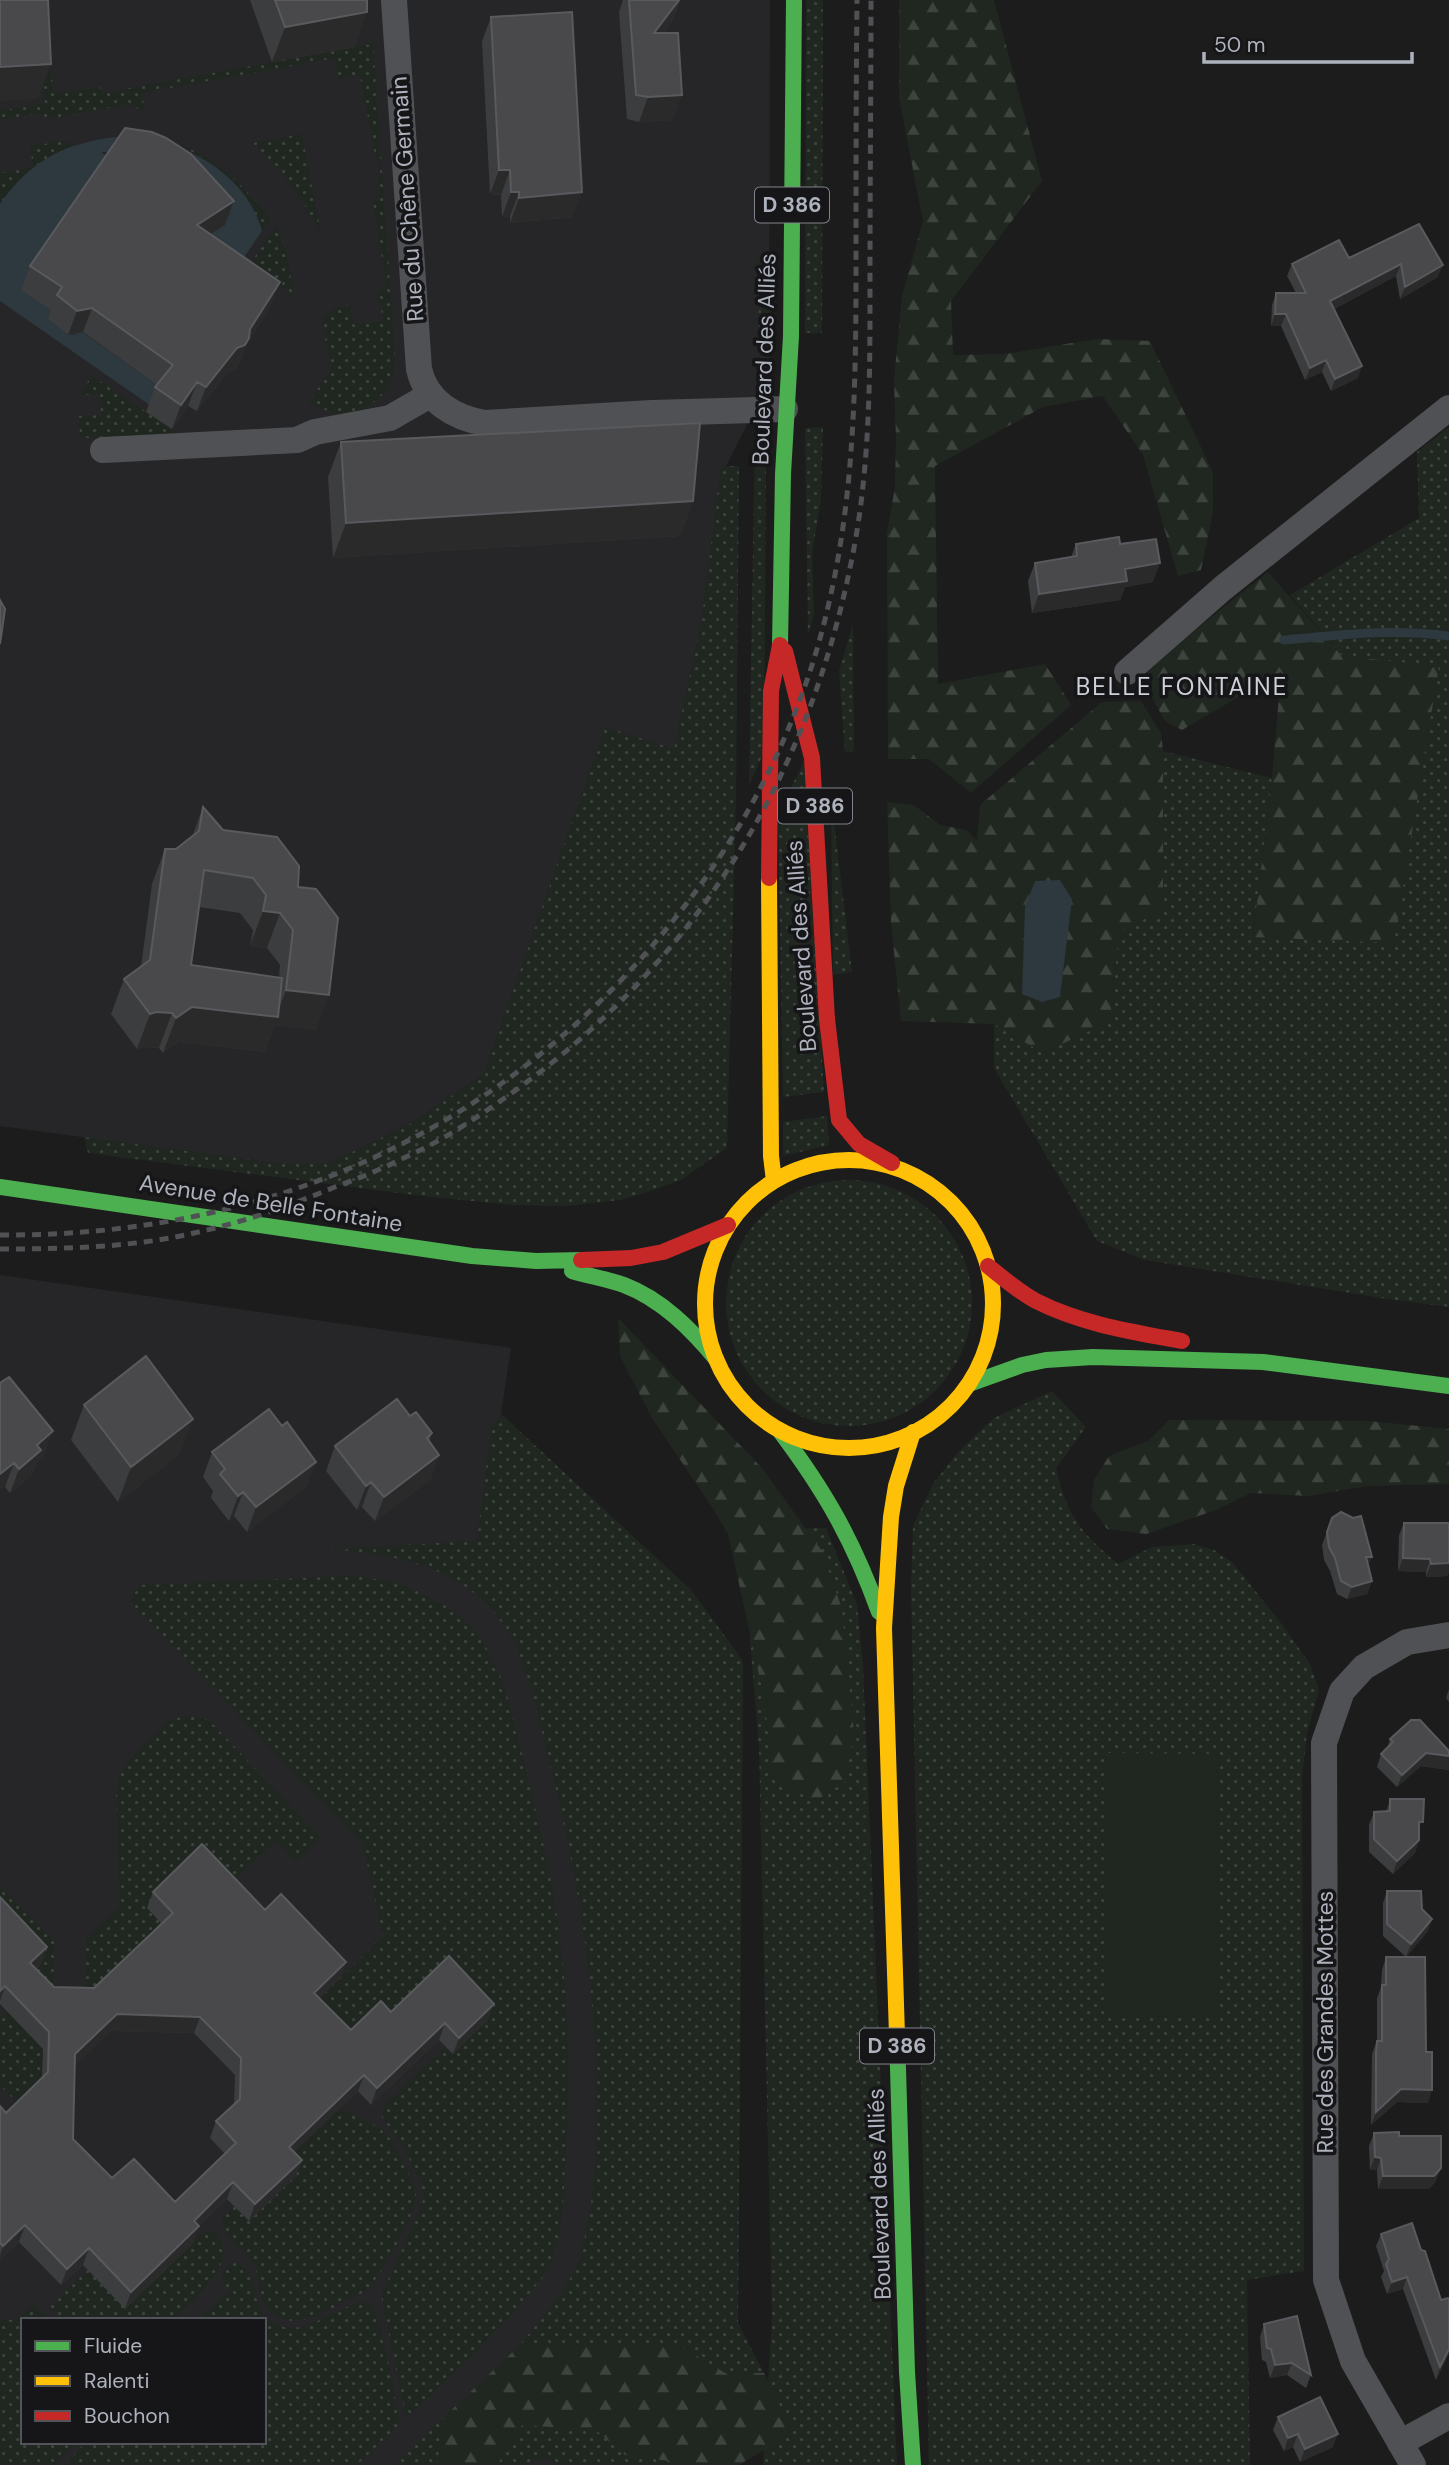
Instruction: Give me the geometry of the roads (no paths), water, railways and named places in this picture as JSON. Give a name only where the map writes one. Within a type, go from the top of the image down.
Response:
[{"type":"main road","name":"Boulevard des Alliés","points":[[774,1181],[770,1088],[771,691],[782,636],[785,410],[790,336],[794,0]]},
{"type":"main road","name":"Boulevard des Alliés","points":[[782,636],[812,758],[827,1018],[839,1120],[859,1144],[914,1176]]},
{"type":"main road","points":[[858,1160],[887,1165],[914,1176],[935,1188],[953,1204],[980,1243],[988,1266],[993,1290],[993,1315],[985,1351],[969,1384],[953,1403],[934,1419],[913,1433],[887,1442],[860,1447],[832,1446],[805,1441],[779,1430],[742,1400],[727,1381],[709,1337],[705,1314],[706,1291],[713,1256],[729,1225],[749,1201],[774,1181],[800,1168],[829,1161],[858,1160]]},
{"type":"main road","name":"Avenue de Belle Fontaine","points":[[0,1187],[472,1256],[536,1261],[631,1258],[663,1252],[729,1225]]},
{"type":"main road","name":"Avenue de Belle Fontaine","points":[[536,1261],[633,1288],[676,1317],[716,1359]]},
{"type":"main road","points":[[988,1266],[1034,1300],[1060,1312],[1262,1362]]},
{"type":"main road","points":[[969,1384],[998,1370],[1056,1357],[1262,1362],[1449,1386]]},
{"type":"main road","name":"Boulevard des Alliés","points":[[779,1430],[820,1487],[841,1523],[864,1571],[884,1628]]},
{"type":"main road","name":"Boulevard des Alliés","points":[[912,2465],[884,1628],[891,1517],[896,1486],[913,1433]]},
{"type":"street","name":"Rue du Chêne Germain","points":[[394,0],[419,369],[422,382],[430,395]]},
{"type":"street","points":[[103,450],[298,440],[316,432],[390,418],[430,395],[455,414],[470,421],[485,423],[652,413],[785,410]]},
{"type":"street","points":[[1127,672],[1223,588],[1449,408]]},
{"type":"street","name":"Rue des Grandes Mottes","points":[[1407,2459],[1353,2361],[1326,2280],[1324,1743],[1342,1691],[1364,1667],[1407,1642],[1449,1635]]},
{"type":"street","points":[[1407,2459],[1449,2416]]},
{"type":"waterway","points":[[1284,640],[1387,632],[1449,636]]},
{"type":"railway","points":[[0,1235],[100,1231],[196,1216],[288,1191],[376,1157],[459,1112],[537,1057],[610,992],[676,917],[702,882],[749,809],[787,731],[817,649],[837,564],[849,478],[854,392],[857,0]]},
{"type":"railway","points":[[0,1249],[119,1245],[204,1231],[313,1196],[381,1169],[434,1143],[506,1097],[572,1046],[632,990],[685,929],[731,864],[771,795],[805,721],[831,644],[858,527],[866,455],[869,382],[871,0]]},
{"type":"district","name":"BELLE FONTAINE","points":[[1182,686]]}]
